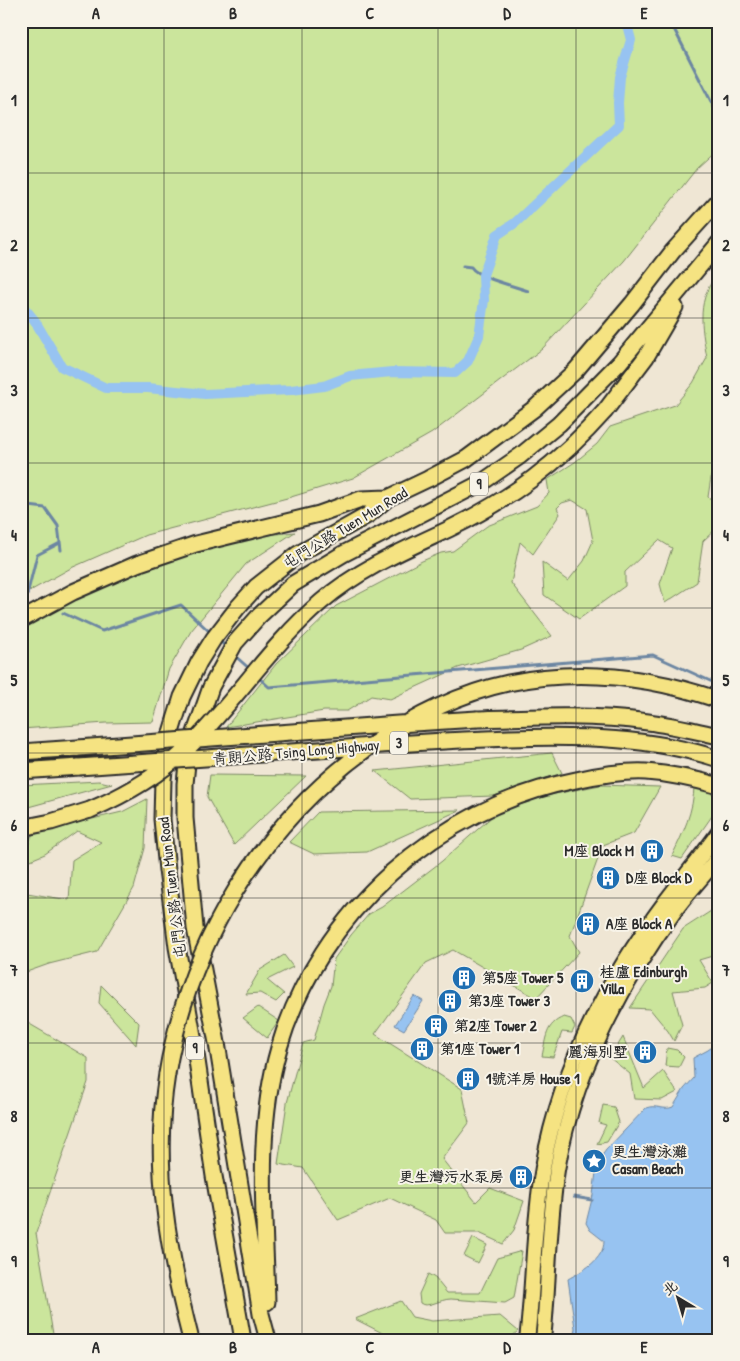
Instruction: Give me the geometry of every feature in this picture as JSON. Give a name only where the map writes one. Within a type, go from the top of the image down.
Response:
[{"type":"highway","name":"屯門公路 Tuen Mun Road","points":[[243,1340],[214,1176],[167,870],[162,819],[163,779],[166,754],[178,709],[199,662],[224,624],[256,587],[298,554],[332,533],[368,515],[388,498],[428,480],[466,459],[546,398],[587,357],[632,304],[673,251],[719,200]]},
{"type":"highway","points":[[21,828],[51,822],[90,810],[138,784],[168,764],[193,743],[296,625],[345,582],[384,559],[483,511],[552,464],[582,437],[605,411],[646,357],[659,324],[687,282],[719,243]]},
{"type":"highway","name":"屯門公路 Tuen Mun Road","points":[[267,1335],[261,1314],[217,1043],[195,928],[185,818],[185,784],[188,753],[205,701],[230,652],[259,616],[293,584],[358,546],[465,492],[520,456],[559,424],[659,324]]},
{"type":"highway","points":[[21,620],[73,592],[145,561],[196,544],[320,514],[361,499],[388,498]]},
{"type":"highway","points":[[190,1340],[173,1268],[163,1201],[161,1134],[167,1074],[176,1032],[194,972],[215,926],[240,882],[270,840],[300,807],[340,770],[379,740],[412,720],[459,698],[507,684],[544,678],[595,675],[632,678],[676,687],[719,700]]},
{"type":"highway","name":"青朗公路 Tsing Long Highway","points":[[21,752],[407,723],[532,717],[581,717],[640,721],[680,727],[719,736]]},
{"type":"highway","name":"青朗公路 Tsing Long Highway","points":[[21,771],[446,740],[546,737],[605,738],[644,742],[682,748],[719,759]]},
{"type":"highway","points":[[267,1335],[264,1175],[267,1103],[279,1048],[302,990],[325,948],[356,908],[385,877],[425,845],[474,816],[516,796],[590,777],[644,772],[692,778],[719,786]]},
{"type":"main road","points":[[527,1340],[543,1168],[556,1114],[569,1073],[593,1019],[622,966],[666,901],[719,832]]},
{"type":"main road","points":[[543,1340],[555,1186],[565,1133],[580,1082],[607,1022],[632,975],[676,908],[719,856]]},
{"type":"green space","points":[[21,21],[719,21],[719,148],[697,168],[624,261],[542,349],[432,433],[353,478],[291,497],[146,535],[71,568],[21,596]]},
{"type":"green space","points":[[719,272],[719,455],[712,471],[708,497],[719,506],[719,526],[703,541],[697,582],[665,603],[660,584],[672,548],[659,540],[625,572],[625,586],[579,619],[544,595],[542,562],[568,581],[584,561],[593,541],[587,509],[572,500],[562,503],[557,508],[560,514],[533,554],[520,542],[511,583],[552,636],[521,650],[458,668],[390,699],[371,696],[347,711],[324,711],[226,727],[276,664],[336,606],[422,561],[441,553],[453,551],[487,526],[537,506],[549,493],[547,480],[575,462],[597,444],[610,427],[675,405],[693,383],[707,358],[702,313],[707,292]]},
{"type":"green space","points":[[295,532],[246,564],[191,631],[169,669],[153,722],[21,729],[21,629],[122,574],[231,539]]},
{"type":"green space","points":[[552,753],[562,773],[494,796],[410,799],[375,771]]},
{"type":"green space","points":[[210,775],[306,776],[234,845],[207,797]]},
{"type":"green space","points":[[99,781],[112,784],[21,809],[21,785]]},
{"type":"green space","points":[[600,785],[660,787],[634,833],[603,845],[570,936],[579,952],[536,998],[453,950],[426,963],[375,1034],[462,1089],[469,1123],[442,1159],[476,1202],[490,1188],[524,1201],[514,1230],[503,1244],[479,1233],[445,1233],[436,1220],[390,1198],[338,1220],[303,1168],[278,1164],[287,1103],[303,1043],[314,1040],[331,986],[334,959],[369,914],[382,907],[442,861],[496,813],[545,796]]},
{"type":"green space","points":[[694,785],[719,791],[719,806],[682,859],[672,856],[690,813]]},
{"type":"green space","points":[[147,799],[145,848],[134,888],[97,952],[49,964],[21,974],[21,897],[27,893],[69,900],[72,860],[101,842],[77,831],[45,854],[21,864],[32,835],[122,812]]},
{"type":"green space","points":[[460,810],[367,852],[314,854],[289,842],[318,812]]},
{"type":"green space","points":[[719,900],[719,954],[699,960],[713,983],[705,988],[673,991],[682,1025],[674,1041],[650,1009],[630,1008],[683,929],[711,911]]},
{"type":"green space","points":[[284,955],[293,967],[267,980],[284,994],[276,1002],[260,993],[246,994],[260,970]]},
{"type":"green space","points":[[101,985],[139,1023],[136,1045],[99,1003]]},
{"type":"green space","points":[[258,1007],[279,1021],[267,1038],[243,1018]]},
{"type":"green space","points":[[564,1017],[571,1019],[575,1027],[572,1033],[562,1032],[553,1057],[542,1056],[547,1033],[553,1024]]},
{"type":"green space","points":[[21,1019],[88,1058],[88,1082],[36,1233],[54,1340],[21,1340]]},
{"type":"green space","points":[[623,1037],[644,1088],[663,1071],[677,1092],[662,1100],[634,1099],[630,1074],[610,1058]]},
{"type":"green space","points":[[667,1048],[677,1050],[684,1057],[679,1067],[665,1066]]},
{"type":"green space","points":[[603,1105],[614,1107],[619,1122],[607,1142],[597,1144],[606,1125],[599,1123]]},
{"type":"green space","points":[[473,1238],[487,1245],[478,1263],[464,1256]]},
{"type":"green space","points":[[522,1251],[514,1298],[505,1303],[447,1299],[426,1305],[420,1303],[419,1294],[428,1274],[435,1278],[447,1293],[480,1293],[497,1258]]},
{"type":"green space","points":[[401,1301],[412,1317],[432,1321],[500,1316],[518,1331],[508,1340],[396,1340],[355,1319]]},
{"type":"water","points":[[414,996],[423,1001],[404,1030],[395,1025]]},
{"type":"water","points":[[719,1042],[719,1340],[573,1340],[575,1328],[568,1279],[586,1268],[596,1259],[603,1248],[604,1241],[590,1230],[586,1223],[593,1195],[597,1165],[606,1150],[646,1108],[673,1107],[684,1089],[694,1078],[693,1058]]},
{"type":"waterway","points":[[21,304],[35,321],[62,367],[106,388],[148,388],[205,394],[291,390],[324,386],[350,376],[392,372],[455,373],[468,361],[479,336],[484,300],[483,275],[497,235],[515,223],[619,125],[620,77],[631,40],[626,21]]},
{"type":"waterway","points":[[670,21],[719,117]]},
{"type":"waterway","points":[[463,266],[471,267],[481,275],[528,291]]},
{"type":"waterway","points":[[21,505],[45,508],[58,526],[61,550]]},
{"type":"waterway","points":[[23,611],[37,555],[60,543]]},
{"type":"waterway","points":[[63,613],[102,631],[181,605],[211,633]]},
{"type":"waterway","points":[[218,639],[228,649]]},
{"type":"waterway","points":[[234,655],[252,671]]},
{"type":"waterway","points":[[258,677],[269,687],[653,655],[719,685]]},
{"type":"waterway","points":[[574,1197],[592,1200]]},
{"type":"place","name":"M座 Block M","points":[[652,851]]},
{"type":"place","name":"D座 Block D","points":[[608,878]]},
{"type":"place","name":"A座 Block A","points":[[588,924]]},
{"type":"place","name":"第5座 Tower 5","points":[[464,978]]},
{"type":"place","name":"桂盧 Edinburgh Villa","points":[[582,981]]},
{"type":"place","name":"第3座 Tower 3","points":[[450,1001]]},
{"type":"place","name":"第2座 Tower 2","points":[[436,1026]]},
{"type":"place","name":"第1座 Tower 1","points":[[422,1049]]},
{"type":"place","name":"麗海別墅","points":[[645,1052]]},
{"type":"place","name":"1號洋房 House 1","points":[[468,1079]]},
{"type":"place","name":"更生灣泳灘 Casam Beach","points":[[594,1161]]},
{"type":"place","name":"更生灣污水泵房","points":[[521,1177]]}]
